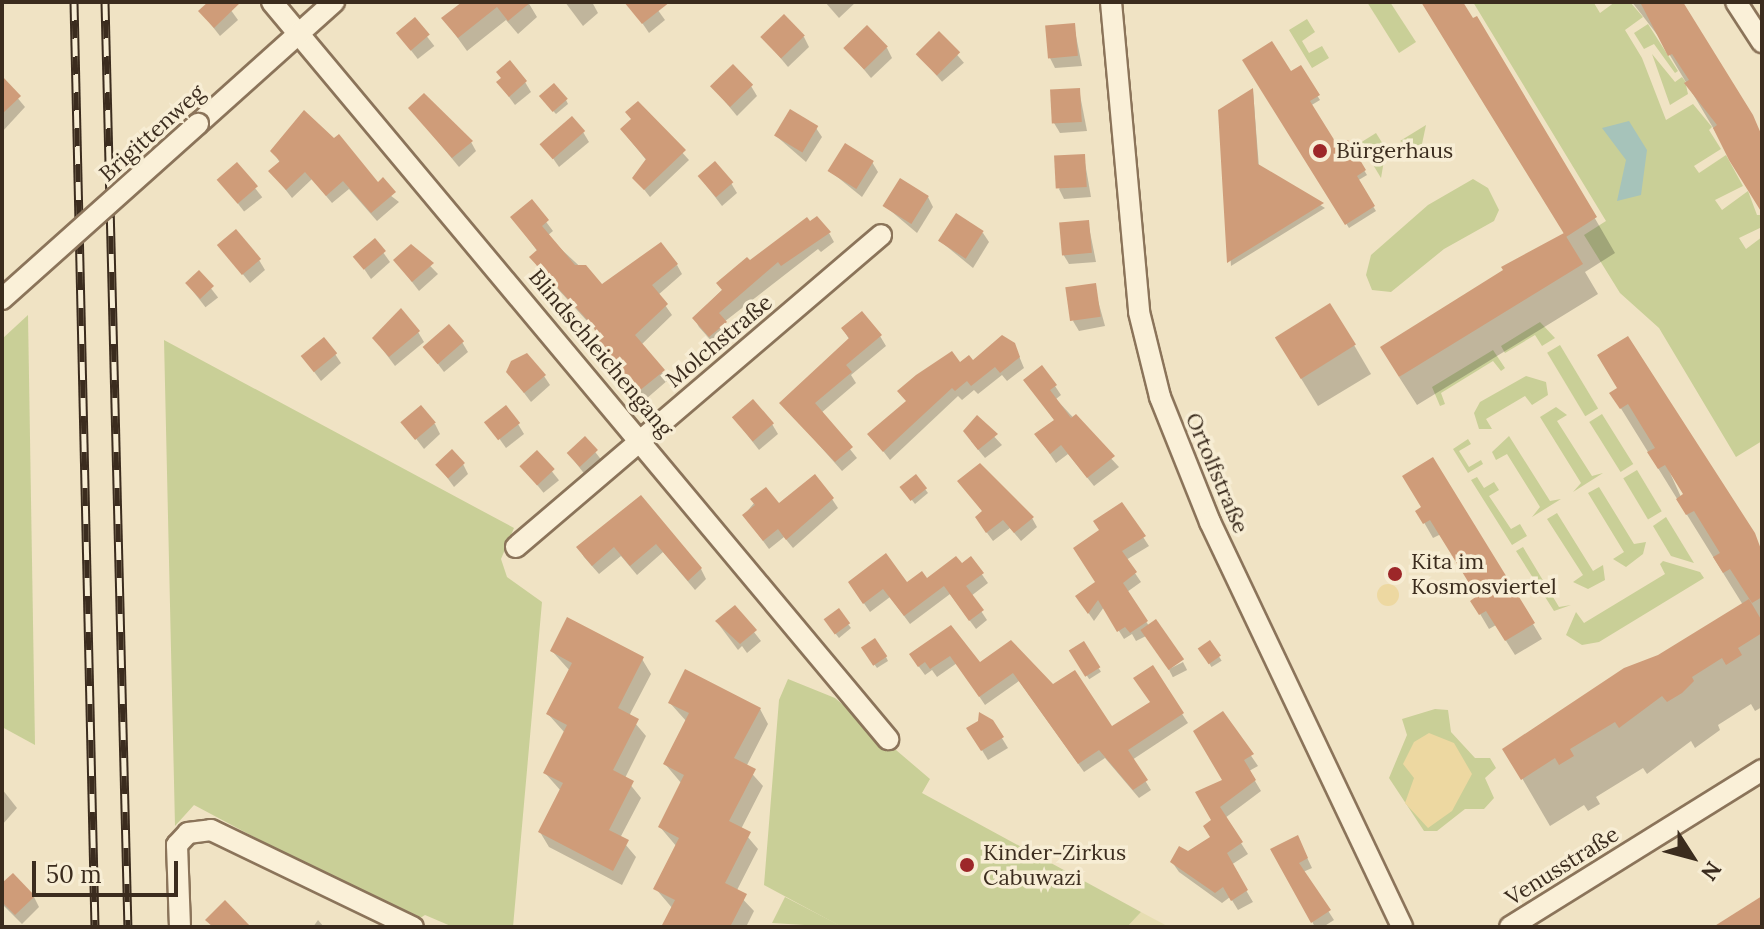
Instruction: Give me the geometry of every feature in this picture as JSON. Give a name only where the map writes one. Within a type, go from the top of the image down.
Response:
[{"type":"street","name":"Blindschleichengang","points":[[272,2],[641,438],[888,739]]},
{"type":"street","name":"Brigittenweg","points":[[2,299],[334,2]]},
{"type":"street","name":"Ortolfstraße","points":[[1111,2],[1137,296],[1160,397],[1210,522],[1402,927]]},
{"type":"street","points":[[1736,2],[1762,42]]},
{"type":"street","name":"Molchstraße","points":[[516,547],[881,235]]},
{"type":"street","name":"Venusstraße","points":[[1510,927],[1762,770]]},
{"type":"street","points":[[180,927],[177,845],[188,833],[211,830],[413,927]]},
{"type":"shaded area","points":[[1141,912],[1169,927],[1127,927]]},
{"type":"green space","points":[[1367,2],[1390,2],[1416,42],[1399,53]]},
{"type":"green space","points":[[1473,2],[1601,2],[1594,3],[1600,13],[1615,2],[1630,2],[1643,17],[1625,30],[1642,58],[1666,120],[1693,104],[1712,127],[1709,130],[1721,149],[1694,166],[1699,173],[1726,155],[1743,186],[1715,200],[1722,210],[1748,191],[1757,215],[1762,215],[1762,227],[1739,238],[1746,249],[1762,237],[1762,441],[1736,457],[1659,328],[1620,293],[1584,235],[1606,221]]},
{"type":"green space","points":[[1307,19],[1315,32],[1302,41],[1309,53],[1322,46],[1329,58],[1312,68],[1289,30]]},
{"type":"green space","points":[[1648,24],[1678,71],[1675,73],[1654,44],[1644,49],[1634,33]]},
{"type":"green space","points":[[1652,54],[1675,82],[1682,77],[1685,81],[1688,94],[1670,105]]},
{"type":"green space","points":[[1426,125],[1422,144],[1412,147],[1400,141]]},
{"type":"green space","points":[[1376,133],[1386,149],[1381,178],[1360,143]]},
{"type":"green space","points":[[1473,179],[1488,188],[1499,210],[1494,221],[1444,249],[1391,292],[1372,290],[1366,275],[1371,255],[1428,205]]},
{"type":"green space","points":[[28,315],[35,745],[2,727],[2,339]]},
{"type":"green space","points":[[1540,322],[1555,338],[1542,346],[1535,335],[1505,353],[1501,346]]},
{"type":"green space","points":[[164,340],[514,528],[501,559],[507,577],[542,602],[513,927],[453,927],[425,915],[414,922],[194,805],[175,826]]},
{"type":"green space","points":[[1560,345],[1598,408],[1585,416],[1547,353]]},
{"type":"green space","points":[[1493,350],[1505,368],[1501,371],[1493,361],[1441,393],[1445,404],[1440,406],[1432,387]]},
{"type":"green space","points":[[1526,376],[1546,382],[1548,395],[1532,405],[1525,396],[1486,419],[1492,429],[1479,429],[1474,413],[1480,402]]},
{"type":"green space","points":[[1556,407],[1567,415],[1557,421],[1592,476],[1603,473],[1573,492],[1581,483],[1540,417]]},
{"type":"green space","points":[[1602,414],[1633,464],[1621,472],[1589,422]]},
{"type":"green space","points":[[1509,436],[1550,501],[1561,499],[1532,517],[1540,507],[1507,454],[1496,460],[1492,452]]},
{"type":"green space","points":[[1468,439],[1471,444],[1459,451],[1469,467],[1481,460],[1483,464],[1468,473],[1453,449]]},
{"type":"green space","points":[[1637,470],[1662,511],[1648,519],[1623,478]]},
{"type":"green space","points":[[1477,477],[1484,488],[1494,482],[1499,490],[1489,496],[1511,529],[1520,524],[1527,536],[1512,545],[1471,480]]},
{"type":"green space","points":[[1599,487],[1634,544],[1646,542],[1643,554],[1626,567],[1613,559],[1624,552],[1588,493]]},
{"type":"green space","points":[[1557,513],[1593,571],[1603,565],[1605,580],[1588,589],[1573,582],[1583,575],[1547,519]]},
{"type":"green space","points":[[1666,517],[1694,563],[1671,556],[1653,526]]},
{"type":"green space","points":[[1523,547],[1559,607],[1571,605],[1554,611],[1516,551]]},
{"type":"green space","points":[[1663,561],[1700,572],[1704,578],[1599,642],[1582,645],[1566,635],[1576,612],[1584,623],[1665,574],[1660,564]]},
{"type":"green space","points":[[788,679],[835,698],[930,779],[922,793],[1141,912],[1127,927],[842,927],[764,885],[779,700]]},
{"type":"green space","points":[[1435,709],[1448,710],[1451,732],[1475,758],[1490,758],[1496,768],[1485,778],[1494,798],[1484,809],[1465,809],[1437,831],[1424,831],[1389,778],[1407,735],[1402,719]]},
{"type":"green space","points":[[785,897],[839,925],[772,923]]},
{"type":"sand","points":[[1388,584],[1396,587],[1399,595],[1396,603],[1388,606],[1380,603],[1377,595],[1380,587]]},
{"type":"sand","points":[[1429,733],[1454,743],[1472,774],[1452,811],[1428,828],[1405,803],[1414,778],[1403,764],[1414,742]]},
{"type":"water","points":[[1629,121],[1647,150],[1641,195],[1617,201],[1626,160],[1602,128]]},
{"type":"building","points":[[208,2],[241,2],[214,28],[198,11]]},
{"type":"building","points":[[462,2],[531,2],[508,21],[497,7],[458,38],[441,18]]},
{"type":"building","points":[[624,2],[670,2],[642,24]]},
{"type":"building","points":[[1421,2],[1463,2],[1473,18],[1477,16],[1597,217],[1566,237]]},
{"type":"building","points":[[1640,2],[1683,2],[1753,115],[1762,136],[1762,213],[1729,160],[1713,128],[1717,125],[1684,83],[1689,80],[1672,54],[1668,56]]},
{"type":"building","points":[[784,14],[805,36],[781,59],[760,37]]},
{"type":"building","points":[[415,17],[430,35],[411,51],[396,33]]},
{"type":"building","points":[[1075,23],[1078,56],[1048,58],[1045,26]]},
{"type":"building","points":[[867,25],[888,47],[864,70],[843,48]]},
{"type":"building","points":[[939,31],[960,52],[937,76],[916,54]]},
{"type":"building","points":[[1272,41],[1291,71],[1301,65],[1320,95],[1310,101],[1338,146],[1348,140],[1366,170],[1357,176],[1375,206],[1345,225],[1242,60]]},
{"type":"building","points":[[510,60],[527,81],[509,97],[496,82],[501,78],[496,72]]},
{"type":"building","points":[[733,64],[753,85],[730,107],[710,86]]},
{"type":"building","points":[[2,76],[21,96],[2,114]]},
{"type":"building","points":[[554,83],[568,99],[553,112],[539,96]]},
{"type":"building","points":[[1080,88],[1082,122],[1052,124],[1050,90]]},
{"type":"building","points":[[1253,88],[1258,164],[1324,203],[1227,263],[1218,110]]},
{"type":"building","points":[[424,93],[473,141],[452,158],[408,108]]},
{"type":"building","points":[[638,101],[686,150],[644,190],[632,178],[646,159],[620,129],[631,119],[625,112]]},
{"type":"building","points":[[790,109],[818,126],[802,153],[774,136]]},
{"type":"building","points":[[304,110],[334,138],[339,134],[378,182],[383,177],[396,192],[371,213],[343,181],[326,196],[305,172],[286,190],[268,171],[280,161],[270,151]]},
{"type":"building","points":[[572,116],[585,131],[553,159],[540,144]]},
{"type":"building","points":[[845,143],[874,161],[856,189],[828,171]]},
{"type":"building","points":[[1085,154],[1087,187],[1056,189],[1054,156]]},
{"type":"building","points":[[715,161],[733,182],[716,197],[698,176]]},
{"type":"building","points":[[237,162],[258,186],[238,204],[217,180]]},
{"type":"building","points":[[900,178],[929,196],[911,224],[883,206]]},
{"type":"building","points":[[532,199],[549,220],[542,226],[575,265],[586,265],[602,284],[661,242],[678,264],[652,285],[668,304],[635,335],[665,370],[639,391],[598,344],[594,327],[529,257],[537,250],[510,217]]},
{"type":"building","points":[[956,213],[984,231],[966,259],[938,241]]},
{"type":"building","points":[[817,216],[831,232],[781,266],[778,262],[719,313],[727,322],[709,337],[692,318],[722,290],[716,283],[747,257],[750,260],[807,217],[810,221]]},
{"type":"building","points":[[1089,220],[1092,253],[1062,255],[1059,223]]},
{"type":"building","points":[[236,229],[261,259],[242,275],[217,245]]},
{"type":"building","points":[[1564,233],[1583,264],[1399,377],[1380,347],[1503,270],[1501,267]]},
{"type":"building","points":[[375,238],[386,251],[364,270],[353,257]]},
{"type":"building","points":[[411,244],[434,263],[412,282],[393,260]]},
{"type":"building","points":[[199,270],[214,286],[200,299],[185,283]]},
{"type":"building","points":[[1096,283],[1101,317],[1070,321],[1065,287]]},
{"type":"building","points":[[1330,303],[1356,345],[1301,379],[1275,337]]},
{"type":"building","points":[[401,308],[420,331],[389,357],[372,338]]},
{"type":"building","points":[[862,311],[882,335],[846,365],[852,372],[815,403],[853,447],[835,462],[779,403],[849,338],[841,328]]},
{"type":"building","points":[[449,324],[464,341],[438,364],[423,347]]},
{"type":"building","points":[[1002,335],[1015,343],[1020,357],[1000,373],[995,367],[971,386],[967,381],[955,391],[952,388],[883,452],[867,434],[906,401],[897,391],[916,375],[952,351],[960,362],[969,355],[973,360]]},
{"type":"building","points":[[1628,336],[1755,533],[1762,552],[1762,597],[1752,603],[1730,569],[1723,573],[1713,557],[1720,553],[1694,511],[1686,515],[1676,499],[1683,494],[1665,465],[1658,469],[1647,452],[1655,448],[1628,404],[1620,409],[1609,393],[1617,388],[1597,355]]},
{"type":"building","points":[[324,337],[337,353],[314,372],[301,356]]},
{"type":"building","points":[[527,353],[546,375],[524,393],[506,372],[511,361]]},
{"type":"building","points":[[1042,365],[1057,385],[1050,390],[1071,418],[1076,414],[1115,456],[1087,478],[1061,445],[1050,454],[1034,434],[1054,420],[1023,380]]},
{"type":"building","points":[[753,399],[774,423],[753,442],[732,417]]},
{"type":"building","points":[[421,405],[436,423],[415,440],[400,422]]},
{"type":"building","points":[[506,405],[520,423],[498,440],[484,422]]},
{"type":"building","points":[[977,415],[998,434],[978,450],[963,431]]},
{"type":"building","points":[[585,436],[598,450],[580,467],[567,453]]},
{"type":"building","points":[[452,449],[465,463],[448,479],[435,465]]},
{"type":"building","points":[[537,450],[555,469],[537,485],[519,466]]},
{"type":"building","points":[[1433,457],[1535,623],[1505,641],[1486,611],[1479,615],[1470,601],[1477,596],[1430,520],[1423,524],[1415,511],[1421,507],[1402,476]]},
{"type":"building","points":[[980,463],[1034,517],[1014,533],[1003,520],[986,533],[975,517],[982,511],[957,481]]},
{"type":"building","points":[[815,474],[834,498],[786,540],[778,529],[763,541],[742,515],[755,505],[750,499],[766,487],[779,503]]},
{"type":"building","points":[[916,474],[927,488],[911,501],[899,487]]},
{"type":"building","points":[[641,495],[702,568],[688,581],[656,544],[630,566],[614,547],[592,566],[576,547]]},
{"type":"building","points":[[1122,502],[1146,536],[1122,551],[1137,572],[1123,583],[1148,621],[1130,633],[1125,627],[1117,632],[1098,600],[1088,614],[1075,596],[1095,582],[1073,548],[1099,530],[1093,521]]},
{"type":"building","points":[[886,553],[907,582],[922,571],[927,578],[956,556],[962,563],[971,556],[984,573],[966,586],[984,610],[969,621],[944,586],[904,616],[883,589],[863,604],[848,582]]},
{"type":"building","points":[[1749,599],[1762,621],[1762,633],[1738,648],[1742,655],[1726,665],[1722,658],[1692,677],[1694,681],[1682,693],[1667,702],[1662,696],[1619,728],[1615,722],[1570,749],[1574,756],[1559,765],[1555,758],[1521,780],[1502,749],[1624,668],[1658,655]]},
{"type":"building","points":[[735,605],[757,630],[740,644],[715,621]]},
{"type":"building","points":[[839,608],[850,623],[835,635],[824,619]]},
{"type":"building","points":[[567,617],[644,657],[618,708],[639,719],[613,770],[634,781],[609,830],[629,840],[613,871],[538,832],[563,783],[543,773],[567,725],[546,714],[572,663],[550,651]]},
{"type":"building","points":[[1156,619],[1184,659],[1169,670],[1140,630]]},
{"type":"building","points":[[951,625],[980,662],[1011,640],[1053,684],[1075,670],[1112,726],[1150,702],[1133,678],[1153,665],[1184,713],[1128,750],[1148,780],[1133,790],[1099,750],[1078,764],[1013,673],[979,697],[950,656],[930,669],[925,662],[918,667],[909,654]]},
{"type":"building","points":[[875,638],[887,656],[873,666],[861,648]]},
{"type":"building","points":[[1210,640],[1221,656],[1209,664],[1198,649]]},
{"type":"building","points":[[1084,641],[1100,667],[1085,677],[1069,651]]},
{"type":"building","points":[[685,669],[761,708],[734,758],[756,769],[729,821],[751,832],[725,883],[747,894],[730,927],[661,927],[675,900],[653,889],[679,838],[658,827],[684,775],[663,764],[689,713],[668,703]]},
{"type":"building","points":[[1223,711],[1254,754],[1244,760],[1256,780],[1220,807],[1243,842],[1227,853],[1248,890],[1231,901],[1223,887],[1215,893],[1170,862],[1179,846],[1188,851],[1210,837],[1203,826],[1211,820],[1195,792],[1222,780],[1193,731]]},
{"type":"building","points":[[979,712],[993,720],[1004,737],[981,751],[966,728],[978,721]]},
{"type":"building","points":[[1298,835],[1308,858],[1299,863],[1331,910],[1311,923],[1270,849]]},
{"type":"building","points":[[13,873],[35,896],[15,915],[2,902],[2,883]]},
{"type":"building","points":[[1762,896],[1762,927],[1713,927]]},
{"type":"building","points":[[225,900],[251,927],[213,927],[205,920]]},
{"type":"railway","points":[[74,2],[95,927]]},
{"type":"railway","points":[[105,2],[128,927]]},
{"type":"place","name":"Bürgerhaus","points":[[1320,151]]},
{"type":"place","name":"Kita im Kosmosviertel","points":[[1395,574]]},
{"type":"place","name":"Kinder-Zirkus Cabuwazi","points":[[967,865]]}]
